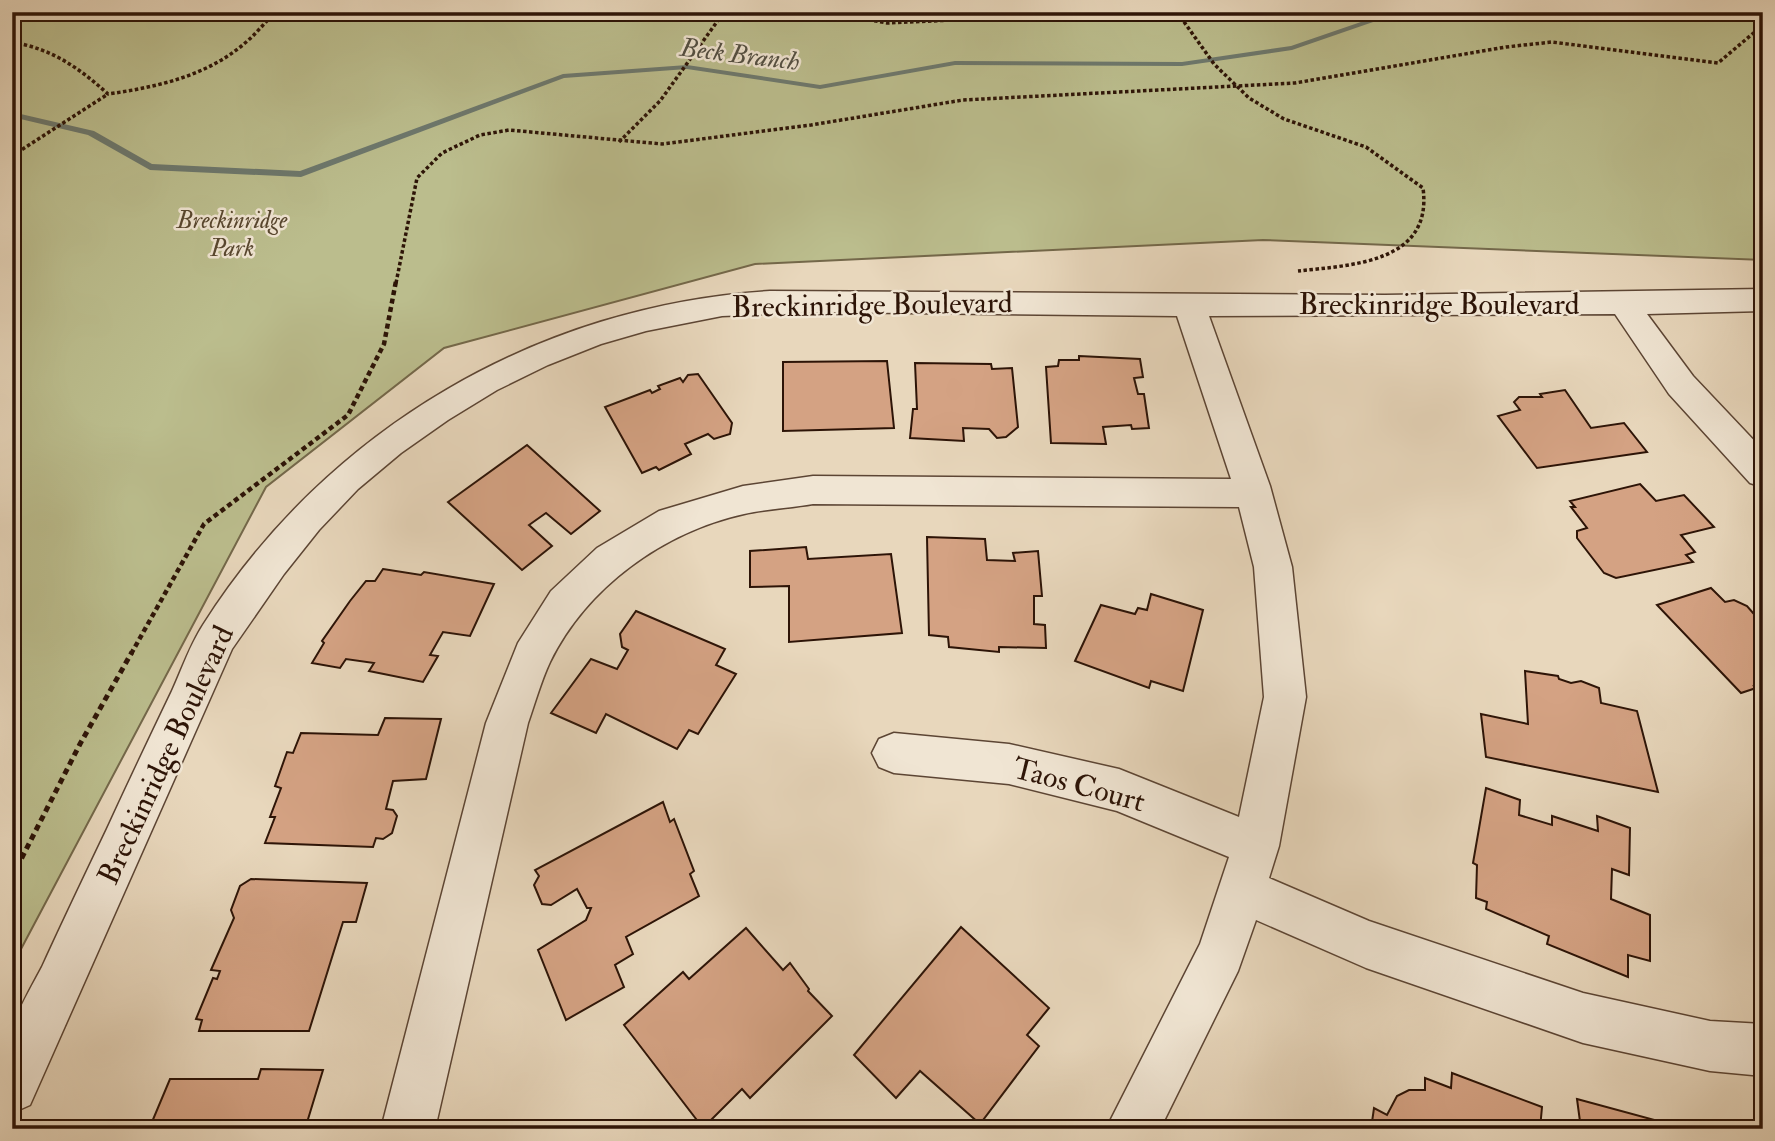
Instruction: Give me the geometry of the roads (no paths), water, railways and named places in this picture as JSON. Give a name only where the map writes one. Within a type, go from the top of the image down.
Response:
[{"type":"street","name":"Breckinridge Boulevard","points":[[12,1087],[215,639],[256,579],[307,518],[356,470],[405,433],[485,382],[562,346],[657,317],[702,308],[784,301],[1189,305],[1624,304],[1763,300]]},
{"type":"street","points":[[1624,304],[1681,385],[1763,473]]},
{"type":"street","points":[[1132,1129],[1221,954],[1249,868],[1285,697],[1273,567],[1254,493],[1189,305]]},
{"type":"street","points":[[408,1129],[507,723],[531,656],[565,603],[611,559],[672,522],[743,500],[813,490],[1254,493]]},
{"type":"street","name":"Taos Court","points":[[894,753],[1009,764],[1119,790],[1249,868],[1366,944],[1583,1018],[1710,1046],[1763,1050]]},
{"type":"waterway","name":"Beck Branch","points":[[12,114],[91,133],[150,167],[301,174],[563,76],[687,67],[820,87],[955,63],[1182,64],[1292,48],[1398,12]]},
{"type":"park label","name":"Breckinridge Park","points":[[232,234]]}]
